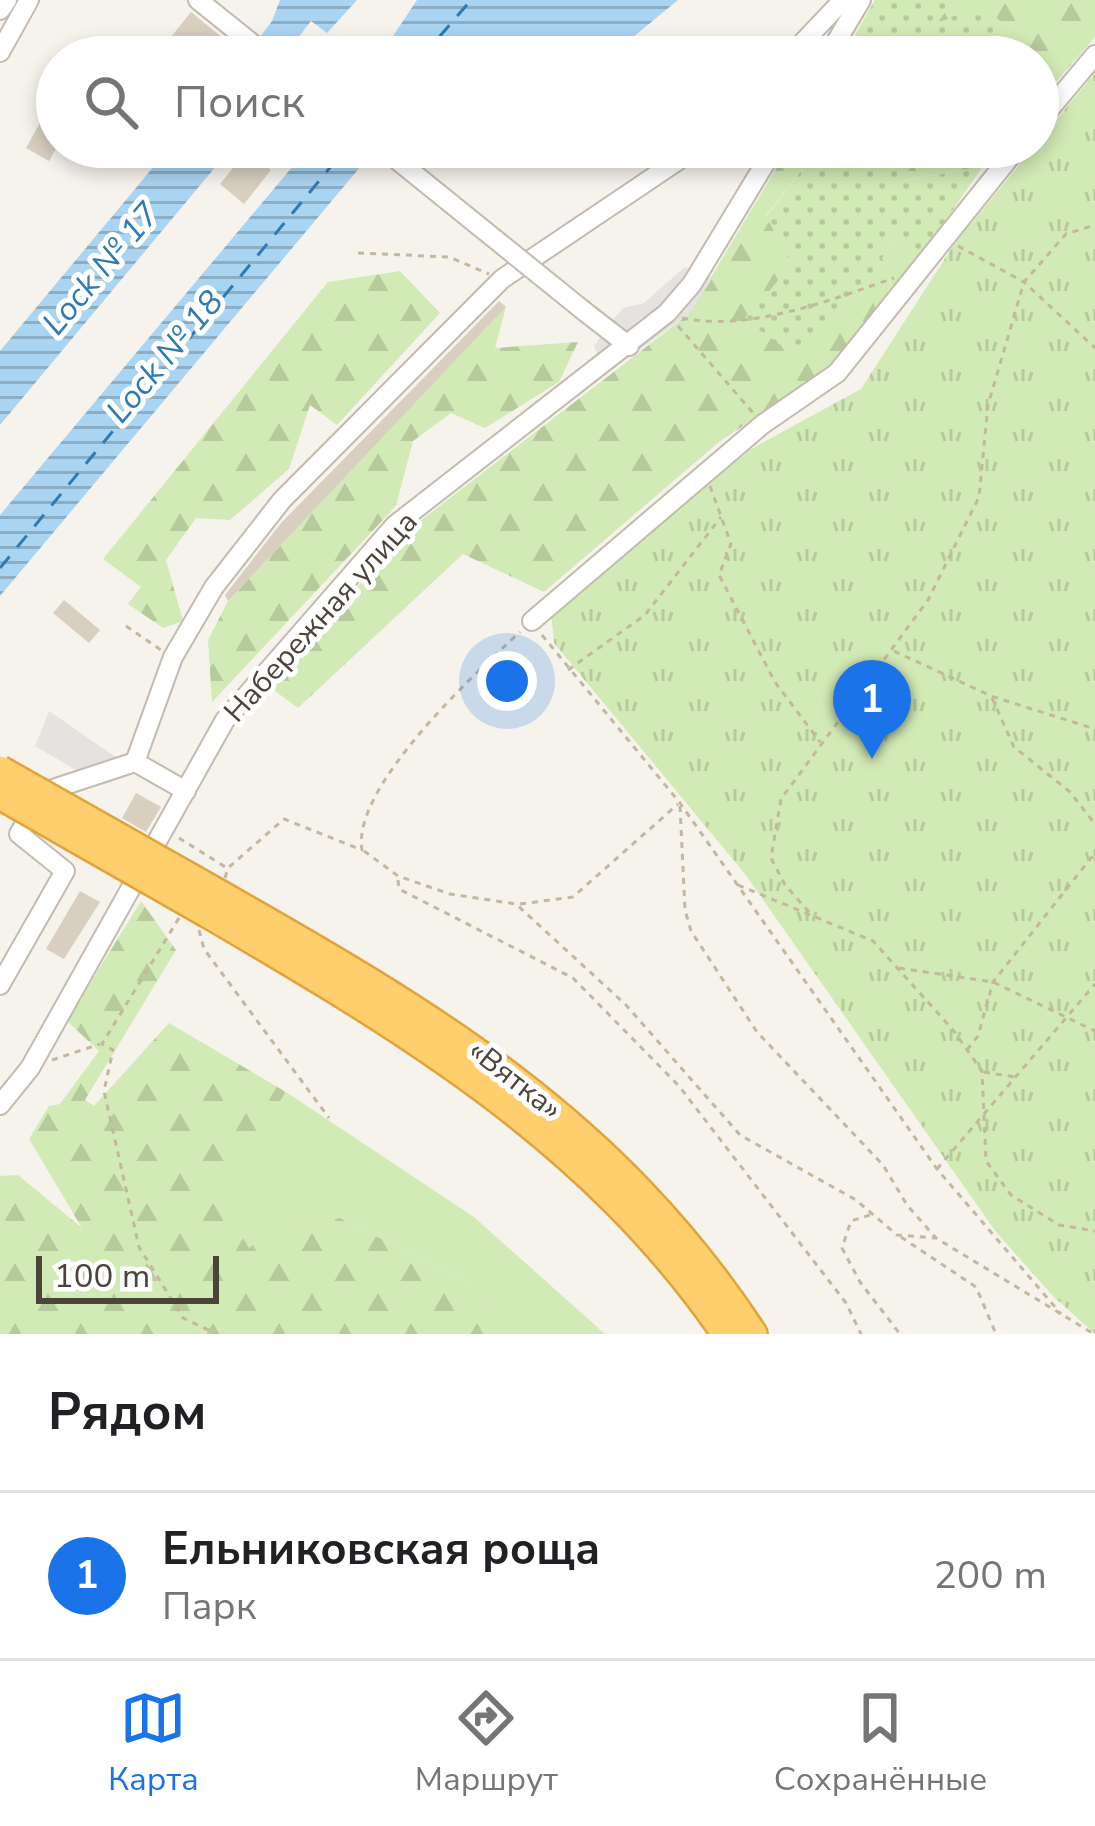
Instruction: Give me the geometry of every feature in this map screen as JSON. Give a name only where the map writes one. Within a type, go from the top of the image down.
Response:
[{"type":"highway","points":[[0,770],[201,913]]},
{"type":"highway","points":[[0,795],[201,913]]},
{"type":"highway","name":"«Вятка»","points":[[201,913],[377,1012],[523,1114],[605,1190],[693,1286],[726,1334]]},
{"type":"highway","name":"«Вятка»","points":[[201,913],[389,991],[541,1096],[624,1174],[713,1272],[753,1334]]},
{"type":"street","points":[[0,10],[7,0]]},
{"type":"street","points":[[0,52],[29,0]]},
{"type":"street","points":[[198,0],[243,36]]},
{"type":"street","points":[[809,36],[843,0]]},
{"type":"street","points":[[840,36],[861,0]]},
{"type":"street","points":[[1059,98],[1095,56]]},
{"type":"street","points":[[407,168],[628,346]]},
{"type":"street","points":[[135,762],[173,657],[214,587],[282,500],[502,279],[667,168]]},
{"type":"street","name":"Набережная улица","points":[[0,1105],[30,1068],[164,828],[251,686],[395,525],[628,346],[692,284],[762,168]]},
{"type":"street","points":[[532,621],[763,424],[837,373],[1000,168]]},
{"type":"street","points":[[19,834],[44,792],[135,762],[186,790]]},
{"type":"street","points":[[0,824],[65,871],[0,985]]},
{"type":"path","points":[[809,912],[784,885],[771,858],[781,799],[928,600],[979,497],[988,405],[1024,282],[1066,234],[1095,225]]},
{"type":"path","points":[[942,237],[1024,282],[1095,349]]},
{"type":"path","points":[[358,253],[449,257],[502,279]]},
{"type":"path","points":[[763,424],[668,315],[701,322],[801,308],[922,265]]},
{"type":"path","points":[[705,473],[731,544],[719,575],[775,682],[820,742]]},
{"type":"path","points":[[566,671],[645,615],[722,516]]},
{"type":"path","points":[[362,850],[364,816],[388,776],[532,621],[566,671],[680,803],[938,1169],[1061,1314]]},
{"type":"path","points":[[126,626],[173,657]]},
{"type":"path","points":[[892,650],[991,696],[1095,729]]},
{"type":"path","points":[[991,696],[1014,747],[1070,792],[1095,824]]},
{"type":"path","points":[[164,828],[228,868],[284,819],[362,850],[398,877],[450,894],[516,904],[573,897],[680,803]]},
{"type":"path","points":[[680,803],[685,910],[711,968],[757,1032],[883,1165],[936,1238],[1094,1334]]},
{"type":"path","points":[[967,1050],[978,1036],[993,982],[1095,853]]},
{"type":"path","points":[[398,877],[399,889],[573,978],[679,1086],[846,1304],[861,1334]]},
{"type":"path","points":[[736,884],[873,941],[982,1071],[986,1161],[1011,1195],[1059,1225],[1095,1231]]},
{"type":"path","points":[[516,904],[626,1005],[740,1135],[856,1200],[897,1235],[976,1287],[996,1334]]},
{"type":"path","points":[[30,1068],[101,1043],[201,913]]},
{"type":"path","points":[[201,913],[203,949],[329,1118]]},
{"type":"path","points":[[897,968],[993,982],[1095,1031]]},
{"type":"path","points":[[938,1169],[1095,985]]},
{"type":"path","points":[[101,1043],[113,1050],[104,1091],[139,1247],[183,1318],[217,1334]]},
{"type":"path","points":[[982,1071],[1018,1077]]},
{"type":"path","points":[[872,1215],[851,1221],[842,1248],[860,1282],[900,1334]]},
{"type":"path","points":[[897,1235],[936,1238]]},
{"type":"green space","points":[[875,0],[955,0],[939,21],[981,4],[1009,28],[1003,36],[854,36]]},
{"type":"green space","points":[[955,0],[1095,0],[1095,37],[1059,79],[1059,36],[1002,36],[1008,28],[981,4],[936,24]]},
{"type":"green space","points":[[1095,73],[1095,1334],[1053,1296],[996,1232],[745,874],[554,643],[551,613],[751,449],[861,389],[955,243],[1017,168],[1059,168],[1059,117]]},
{"type":"green space","points":[[776,168],[803,168],[766,216],[792,265],[744,319],[789,351],[851,312],[895,237],[921,256],[843,359],[719,442],[544,592],[463,554],[298,708],[267,685],[411,528],[689,314]]},
{"type":"green space","points":[[803,168],[911,168],[903,181],[982,168],[921,256],[895,237],[851,312],[788,352],[743,319],[792,265],[766,217]]},
{"type":"green space","points":[[910,168],[972,168],[901,181]]},
{"type":"green space","points":[[400,271],[440,313],[337,425],[310,405],[289,469],[230,520],[196,518],[166,560],[183,621],[163,628],[128,604],[141,587],[103,559],[328,282]]},
{"type":"green space","points":[[506,307],[495,348],[578,342],[559,382],[485,428],[451,413],[413,441],[396,506],[212,702],[208,640],[228,601]]},
{"type":"green space","points":[[141,901],[176,950],[85,1100],[94,1106],[169,1023],[286,1092],[219,1199],[250,1247],[276,1226],[340,1218],[462,1279],[488,1306],[485,1334],[0,1334],[0,1176],[18,1175],[82,1228],[29,1139],[49,1106],[60,1104],[99,1051],[67,1021]]},
{"type":"green space","points":[[286,1092],[474,1217],[605,1334],[485,1334],[481,1329],[488,1306],[462,1279],[340,1218],[276,1226],[249,1248],[218,1199]]},
{"type":"shaded area","points":[[685,267],[712,279],[689,314],[606,374],[594,346],[606,328],[623,308],[644,303]]},
{"type":"shaded area","points":[[49,711],[117,758],[76,770],[35,746]]},
{"type":"water","points":[[280,0],[357,0],[327,33],[311,21],[299,36],[261,36]]},
{"type":"water","points":[[417,0],[678,0],[634,36],[393,36]]},
{"type":"water","name":"Lock № 17","points":[[152,168],[214,168],[0,425],[0,351]]},
{"type":"water","name":"Lock № 18","points":[[291,168],[359,168],[0,596],[0,515]]},
{"type":"building","points":[[191,12],[220,36],[172,36]]},
{"type":"building","points":[[36,130],[36,154],[26,148]]},
{"type":"building","points":[[233,168],[271,170],[244,204],[220,184]]},
{"type":"building","points":[[499,301],[506,307],[228,601],[225,595],[281,523]]},
{"type":"building","points":[[64,600],[100,630],[89,643],[53,613]]},
{"type":"building","points":[[136,793],[161,807],[146,832],[122,818]]},
{"type":"building","points":[[80,891],[100,902],[64,959],[46,949]]},
{"type":"ferry route","points":[[440,36],[471,0]]},
{"type":"ferry route","points":[[0,568],[330,168]]},
{"type":"place","name":"Ельниковская роща","points":[[872,759]]}]
